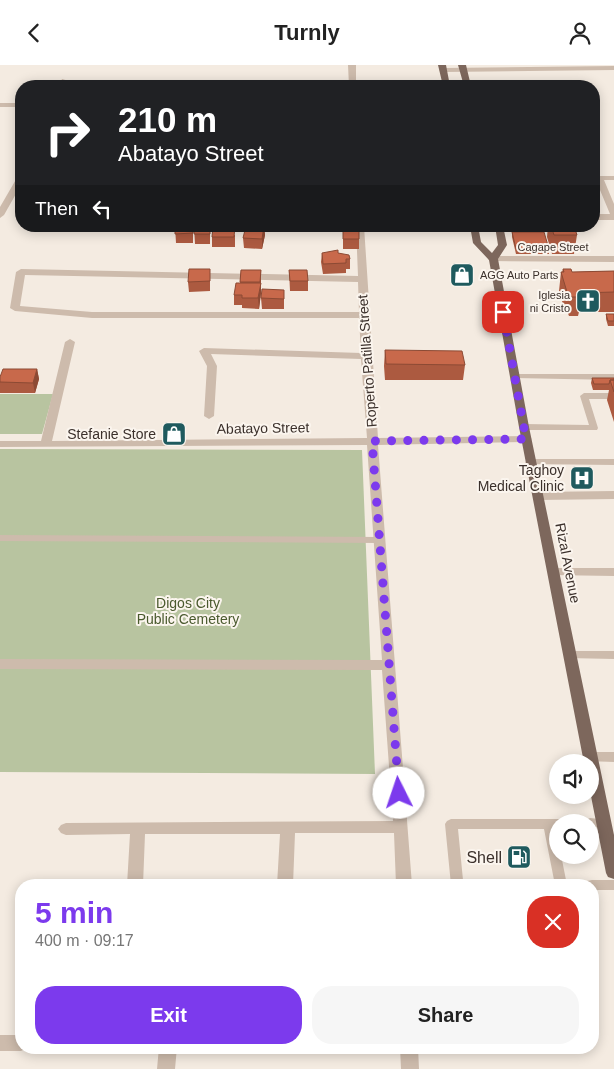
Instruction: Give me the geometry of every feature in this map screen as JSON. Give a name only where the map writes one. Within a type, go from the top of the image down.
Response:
[{"type":"main road","points":[[463,67],[467,80]]},
{"type":"main road","points":[[475,232],[476,243],[493,259],[504,245],[501,232]]},
{"type":"main road","name":"Rizal Avenue","points":[[493,259],[525,433],[591,754]]},
{"type":"main road","name":"Rizal Avenue","points":[[599,796],[614,873]]},
{"type":"street","points":[[352,65],[353,80]]},
{"type":"street","points":[[443,68],[614,68]]},
{"type":"street","points":[[0,105],[15,105]]},
{"type":"street","points":[[600,178],[614,178]]},
{"type":"street","points":[[600,181],[614,216],[600,217]]},
{"type":"street","points":[[0,215],[15,189]]},
{"type":"street","name":"Roperto Patilla Street","points":[[360,232],[366,356],[402,827],[404,879]]},
{"type":"street","name":"Cagape Street","points":[[493,259],[614,259]]},
{"type":"street","points":[[362,279],[21,272],[15,308],[92,315],[364,315]]},
{"type":"street","points":[[46,444],[70,341]]},
{"type":"street","points":[[209,416],[212,366],[204,351],[366,356]]},
{"type":"street","name":"Abatayo Street","points":[[0,444],[372,441],[525,433]]},
{"type":"street","points":[[531,462],[614,462]]},
{"type":"street","points":[[539,496],[614,495]]},
{"type":"street","points":[[554,572],[614,572]]},
{"type":"street","points":[[0,664],[389,665]]},
{"type":"street","points":[[599,757],[614,757]]},
{"type":"street","points":[[284,879],[288,827]]},
{"type":"street","points":[[66,829],[402,827]]},
{"type":"street","points":[[135,879],[138,829]]},
{"type":"street","points":[[0,1043],[15,1043]]},
{"type":"street","points":[[166,1069],[167,1054]]},
{"type":"street","points":[[409,1054],[410,1069]]},
{"type":"lane","points":[[515,376],[614,377]]},
{"type":"lane","points":[[525,433],[594,428],[584,396],[614,396]]},
{"type":"lane","points":[[0,538],[380,540]]},
{"type":"lane","points":[[572,655],[614,655]]},
{"type":"lane","points":[[599,823],[604,823]]},
{"type":"lane","points":[[456,879],[451,824],[549,824]]},
{"type":"lane","points":[[558,864],[560,879]]},
{"type":"lane","points":[[599,885],[614,885]]},
{"type":"green space","points":[[0,394],[53,394],[42,434],[0,434]]},
{"type":"green space","name":"Digos City Public Cemetery","points":[[0,449],[362,450],[375,774],[0,772]]},
{"type":"building","points":[[175,232],[193,232],[193,233],[175,234]]},
{"type":"building","points":[[194,232],[210,232],[210,234],[194,234]]},
{"type":"building","points":[[212,232],[234,232],[234,237],[212,237]]},
{"type":"building","points":[[244,232],[263,232],[262,239],[243,238]]},
{"type":"building","points":[[343,232],[359,232],[359,239],[343,239]]},
{"type":"building","points":[[512,232],[544,232],[549,249],[516,249]]},
{"type":"building","points":[[553,232],[576,232],[577,235],[554,235]]},
{"type":"building","points":[[338,250],[338,253],[349,255],[350,259],[346,259],[346,263],[323,264],[322,253]]},
{"type":"building","points":[[189,269],[210,269],[210,281],[188,282]]},
{"type":"building","points":[[563,269],[571,269],[572,272],[614,271],[614,292],[579,293],[581,297],[571,297],[570,292],[567,292],[561,272],[564,272]]},
{"type":"building","points":[[241,270],[261,270],[260,282],[240,282]]},
{"type":"building","points":[[289,270],[307,270],[308,281],[290,281]]},
{"type":"building","points":[[236,283],[261,283],[258,298],[242,298],[242,295],[234,295]]},
{"type":"building","points":[[262,289],[284,290],[284,299],[261,298]]},
{"type":"building","points":[[606,314],[614,314],[614,321],[608,321]]},
{"type":"building","points":[[385,350],[462,351],[465,365],[386,364]]},
{"type":"building","points":[[3,369],[37,369],[33,383],[0,382]]},
{"type":"building","points":[[592,378],[614,378],[614,380],[610,380],[609,384],[594,384]]},
{"type":"building","points":[[610,380],[614,380],[614,392]]},
{"type":"place","name":"AGG Auto Parts","points":[[462,275]]},
{"type":"place","name":"Iglesia ni Cristo","points":[[588,301]]},
{"type":"place","name":"Stefanie Store","points":[[174,434]]},
{"type":"place","name":"Taghoy Medical Clinic","points":[[582,478]]},
{"type":"place","name":"Shell","points":[[519,857]]},
{"type":"route","points":[[399,793],[372,441],[526,439],[503,312]]}]
